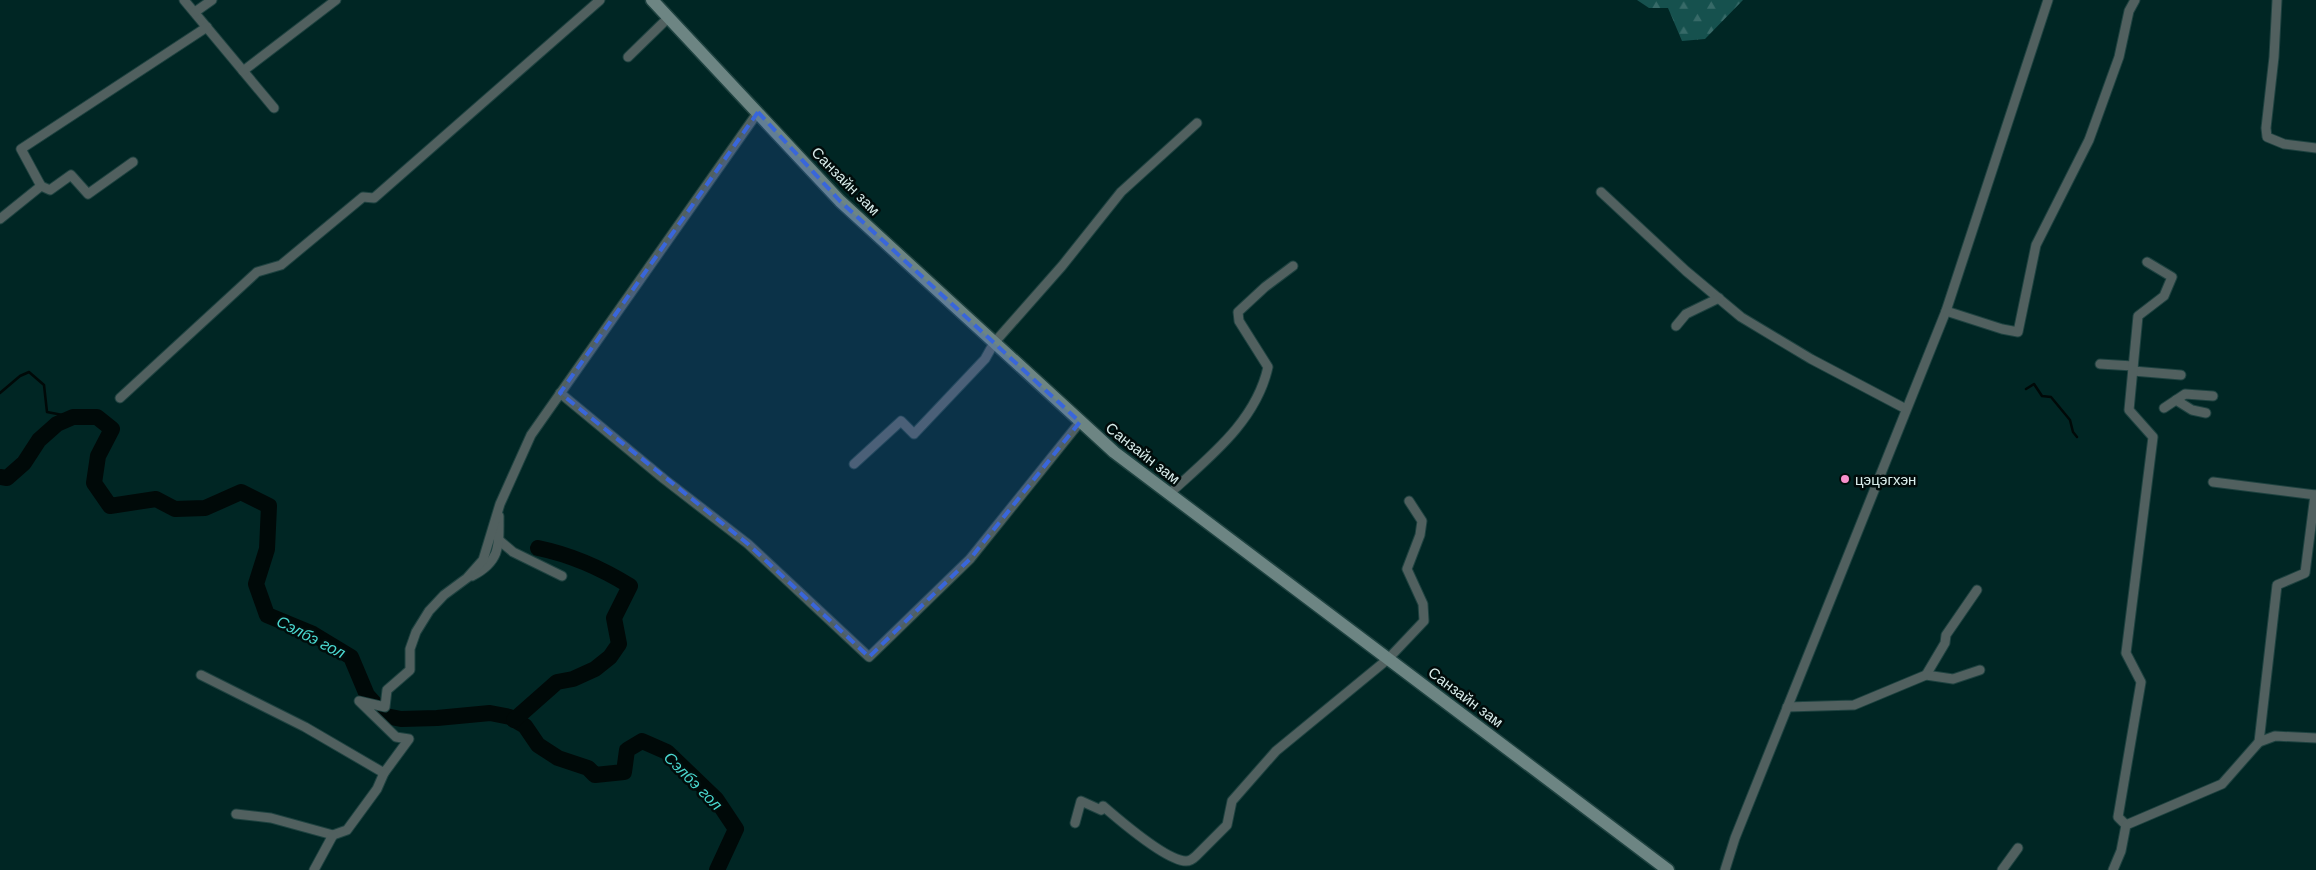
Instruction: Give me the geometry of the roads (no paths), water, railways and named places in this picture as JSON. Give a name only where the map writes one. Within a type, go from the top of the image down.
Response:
[{"type":"main road","name":"Санзайн зам","points":[[652,0],[840,201],[1114,452],[1668,870]]},
{"type":"street","points":[[184,0],[274,108]]},
{"type":"street","points":[[194,12],[212,0]]},
{"type":"street","points":[[243,71],[336,0]]},
{"type":"street","points":[[120,398],[257,272],[281,265],[363,197],[374,198],[600,0]]},
{"type":"street","points":[[1725,870],[1787,707],[1946,311],[2048,0]]},
{"type":"street","points":[[1946,311],[2002,329],[2018,332],[2036,245],[2089,140],[2119,57],[2129,11],[2135,0]]},
{"type":"street","points":[[2277,0],[2274,57],[2266,128],[2267,137],[2284,144],[2316,148]]},
{"type":"street","points":[[628,57],[668,18]]},
{"type":"street","points":[[133,162],[88,194],[71,175],[50,190],[41,186],[21,149],[206,27]]},
{"type":"street","points":[[467,578],[483,560],[500,504],[531,435],[758,112]]},
{"type":"street","points":[[854,464],[900,421],[914,434],[985,359],[994,343],[1062,266],[1121,192],[1197,123]]},
{"type":"street","points":[[0,219],[41,186]]},
{"type":"street","points":[[1602,192],[1741,317],[1811,359],[1906,409]]},
{"type":"street","points":[[2126,825],[2118,817],[2141,682],[2126,653],[2153,437],[2129,410],[2138,316],[2164,296],[2172,277],[2147,262]]},
{"type":"street","points":[[1169,494],[1232,435],[1254,403],[1268,367],[1239,321],[1238,312],[1265,287],[1293,266]]},
{"type":"street","points":[[1676,326],[1686,314],[1719,298]]},
{"type":"street","points":[[2100,364],[2180,375]]},
{"type":"street","points":[[560,393],[664,479],[748,544],[869,658],[970,559],[1080,422]]},
{"type":"street","points":[[2164,408],[2185,394],[2213,396]]},
{"type":"street","points":[[2176,400],[2192,410],[2206,413]]},
{"type":"street","points":[[2213,482],[2316,495],[2304,573],[2277,585],[2259,742]]},
{"type":"street","points":[[1075,823],[1081,801],[1101,810],[1103,806],[1124,824],[1164,851],[1184,861],[1191,860],[1227,825],[1232,800],[1276,750],[1388,659],[1424,621],[1423,604],[1407,570],[1420,535],[1422,521],[1409,501]]},
{"type":"street","points":[[236,814],[271,818],[333,835],[347,830],[377,789],[384,773],[409,740],[396,737],[359,701],[385,707],[387,690],[410,670],[410,649],[416,632],[429,611],[444,595],[467,578],[482,570],[491,561],[500,541],[500,504]]},
{"type":"street","points":[[500,541],[522,557],[562,576]]},
{"type":"street","points":[[1787,707],[1854,705],[1926,674],[1946,643],[1946,636],[1977,590]]},
{"type":"street","points":[[1926,674],[1953,680],[1980,670]]},
{"type":"street","points":[[201,674],[305,727],[384,773]]},
{"type":"street","points":[[2126,825],[2222,784],[2259,742],[2275,736],[2316,738]]},
{"type":"street","points":[[2113,870],[2121,851],[2126,825]]},
{"type":"street","points":[[314,870],[333,835]]},
{"type":"street","points":[[2002,870],[2018,848]]},
{"type":"waterway","points":[[0,393],[20,376],[29,372],[44,385],[47,412],[73,417]]},
{"type":"waterway","points":[[2026,389],[2034,384],[2042,396],[2051,397],[2070,420],[2073,432],[2077,437]]},
{"type":"waterway","name":"Сэлбэ гол","points":[[0,477],[7,478],[24,463],[39,440],[57,424],[73,417],[97,417],[112,429],[98,456],[94,483],[110,506],[156,499],[175,509],[205,508],[241,492],[269,506],[267,549],[256,584],[267,615],[313,634],[351,657],[367,695],[386,716],[401,719],[437,718],[490,713],[510,717],[525,726],[538,745],[558,758],[588,768],[595,775],[624,772],[627,750],[642,741],[667,752],[716,799],[736,829],[717,870]]},
{"type":"waterway","points":[[514,720],[557,682],[573,679],[595,669],[610,657],[619,644],[614,618],[630,586],[586,563],[563,554],[538,548]]},
{"type":"place","name":"цэцэгхэн","points":[[1845,479]]}]
